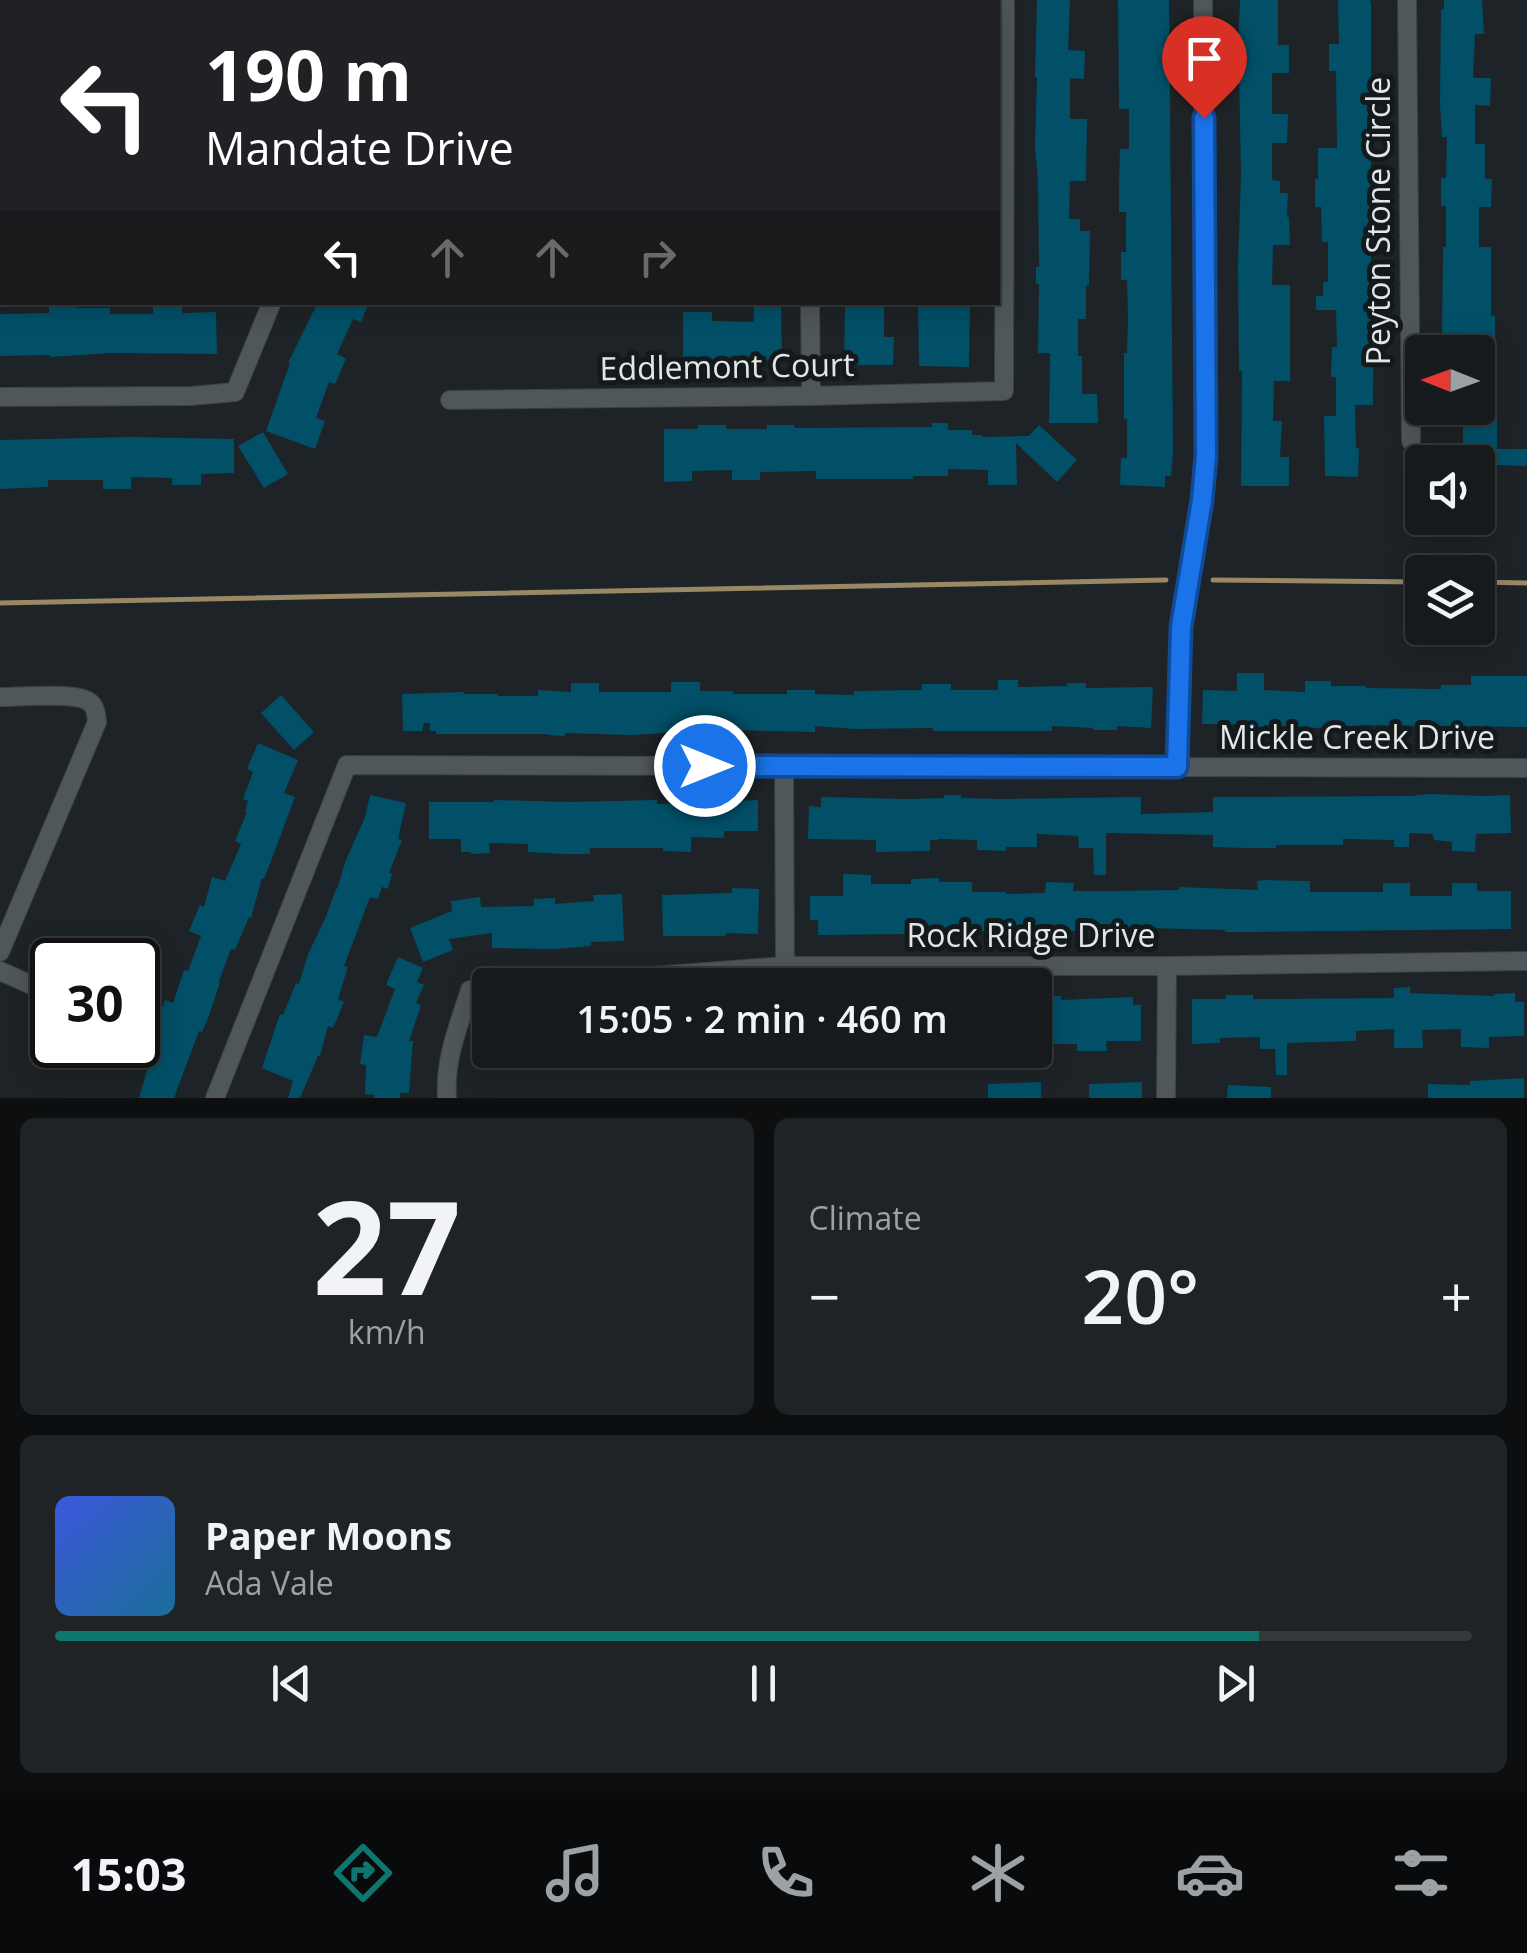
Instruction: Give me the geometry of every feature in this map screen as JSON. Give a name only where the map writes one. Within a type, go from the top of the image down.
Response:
[{"type":"street","name":"Eddlemont Court","points":[[450,400],[1004,391],[1005,0]]},
{"type":"street","points":[[1177,767],[1181,627],[1202,500],[1206,445],[1203,0]]},
{"type":"street","name":"Peyton Stone Circle","points":[[1407,0],[1411,442]]},
{"type":"street","points":[[0,398],[235,392],[271,305]]},
{"type":"street","points":[[810,305],[812,396]]},
{"type":"street","points":[[0,697],[74,696],[89,701],[96,710],[97,722],[0,952]]},
{"type":"street","name":"Mickle Creek Drive","points":[[215,1098],[347,765],[1527,768]]},
{"type":"street","points":[[784,766],[785,966]]},
{"type":"street","name":"Rock Ridge Drive","points":[[759,968],[1527,961]]},
{"type":"street","points":[[1166,1098],[1167,966]]},
{"type":"street","points":[[0,971],[30,984]]},
{"type":"street","points":[[448,1098],[449,1058],[472,990]]},
{"type":"building","points":[[1037,0],[1070,0],[1068,50],[1085,51],[1084,79],[1070,78],[1070,119],[1087,119],[1086,181],[1070,181],[1069,219],[1080,219],[1080,231],[1090,231],[1086,319],[1078,319],[1078,356],[1082,356],[1082,394],[1097,394],[1098,423],[1049,423],[1050,353],[1038,353]]},
{"type":"building","points":[[1118,0],[1169,0],[1173,453],[1171,476],[1165,476],[1165,487],[1120,485],[1121,458],[1127,458],[1124,353],[1128,317],[1127,280],[1121,280],[1126,212],[1119,212],[1119,184],[1120,149],[1129,149],[1129,109],[1119,109]]},
{"type":"building","points":[[1240,0],[1278,0],[1278,45],[1289,45],[1289,73],[1272,73],[1272,114],[1288,114],[1287,143],[1272,143],[1272,180],[1280,181],[1280,193],[1288,193],[1290,245],[1273,245],[1272,285],[1290,285],[1290,381],[1274,381],[1273,421],[1282,421],[1280,457],[1289,457],[1289,486],[1241,486],[1241,174],[1237,73]]},
{"type":"building","points":[[1338,0],[1370,0],[1371,5],[1373,405],[1355,405],[1358,477],[1325,476],[1324,416],[1336,416],[1336,377],[1331,377],[1332,347],[1337,347],[1336,310],[1316,310],[1316,296],[1323,296],[1323,282],[1328,282],[1328,242],[1322,242],[1321,207],[1315,207],[1315,179],[1318,148],[1337,148],[1336,71],[1329,71],[1329,44],[1339,44]]},
{"type":"building","points":[[1444,0],[1482,0],[1484,34],[1475,34],[1473,78],[1491,78],[1490,106],[1475,105],[1475,144],[1485,144],[1485,179],[1492,179],[1491,207],[1479,207],[1479,247],[1491,247],[1491,316],[1495,316],[1495,335],[1442,335],[1446,206],[1441,206],[1441,178],[1446,178],[1447,137],[1442,137],[1440,104]]},
{"type":"building","points":[[49,305],[76,305],[110,308],[110,314],[153,314],[153,305],[182,305],[182,313],[216,312],[217,354],[0,356],[0,314],[49,313]]},
{"type":"building","points":[[317,305],[368,305],[361,322],[353,319],[337,354],[346,359],[335,384],[329,382],[316,418],[325,421],[315,449],[266,431],[288,363]]},
{"type":"building","points":[[754,305],[781,305],[782,360],[683,362],[683,312],[712,312],[712,321],[754,322]]},
{"type":"building","points":[[845,305],[884,305],[884,337],[894,337],[893,365],[844,365]]},
{"type":"building","points":[[918,305],[970,305],[969,367],[919,366]]},
{"type":"building","points":[[1497,413],[1497,449],[1527,449],[1527,466],[1496,465],[1495,474],[1495,445],[1463,445],[1463,425],[1495,425]]},
{"type":"building","points":[[931,423],[948,423],[948,430],[972,430],[972,435],[982,437],[1029,436],[1039,425],[1077,460],[1057,482],[1016,443],[1017,485],[988,485],[988,470],[948,469],[948,476],[913,479],[816,479],[816,471],[760,472],[760,480],[732,480],[732,470],[692,471],[692,481],[664,482],[664,429],[698,429],[698,425],[726,425],[726,429],[767,429],[767,425],[932,427]]},
{"type":"building","points":[[263,432],[288,474],[264,488],[238,446]]},
{"type":"building","points":[[234,439],[234,473],[201,474],[201,485],[172,485],[172,478],[131,477],[131,489],[103,489],[103,480],[48,480],[48,487],[0,489],[0,440]]},
{"type":"building","points":[[1237,673],[1264,673],[1264,690],[1305,692],[1305,681],[1331,681],[1331,686],[1441,689],[1441,685],[1471,685],[1471,676],[1527,676],[1527,727],[1202,724],[1203,690],[1237,691]]},
{"type":"building","points":[[998,680],[1018,680],[1018,687],[1086,683],[1086,688],[1153,687],[1151,728],[1117,726],[1117,730],[1093,730],[1052,726],[1052,731],[933,731],[815,726],[815,732],[733,730],[565,736],[436,734],[430,731],[430,723],[424,723],[422,731],[403,731],[402,694],[538,696],[538,690],[571,692],[571,683],[599,683],[599,692],[671,692],[671,682],[700,682],[700,691],[733,694],[815,690],[815,694],[854,695],[854,691],[922,690],[922,684],[951,684],[951,690],[998,690]]},
{"type":"building","points":[[281,695],[314,732],[294,750],[261,713]]},
{"type":"building","points":[[258,743],[298,760],[284,793],[295,797],[262,878],[251,918],[235,950],[231,949],[209,1016],[202,1032],[199,1031],[174,1098],[139,1098],[148,1068],[160,1068],[160,1013],[165,1000],[173,1003],[201,936],[189,931],[200,905],[204,907],[212,877],[225,881],[241,844],[235,841],[247,812],[248,801],[243,799],[253,772],[247,769]]},
{"type":"building","points":[[370,795],[406,803],[398,839],[402,840],[389,873],[392,874],[388,889],[382,887],[378,899],[370,897],[344,966],[348,967],[338,999],[344,1002],[333,1028],[328,1026],[320,1056],[300,1098],[288,1098],[293,1081],[262,1068],[280,1014],[283,1015],[296,983],[299,984],[337,889]]},
{"type":"building","points":[[1510,795],[1511,833],[1476,834],[1475,852],[1452,851],[1452,842],[1434,840],[1433,834],[1409,833],[1409,847],[1394,847],[1394,840],[1343,839],[1343,845],[1247,848],[1213,847],[1213,835],[1106,833],[1106,875],[1094,875],[1093,848],[1079,848],[1078,836],[1037,834],[1037,847],[1006,847],[1006,851],[977,850],[977,840],[938,839],[930,840],[930,851],[876,852],[876,840],[808,839],[809,806],[821,807],[821,797],[1141,797],[1141,814],[1213,812],[1213,797]]},
{"type":"building","points":[[657,800],[657,804],[758,800],[758,831],[724,831],[724,838],[691,837],[691,852],[590,848],[590,854],[562,854],[528,852],[528,844],[489,843],[490,853],[471,854],[461,852],[461,839],[429,839],[429,802]]},
{"type":"building","points":[[843,874],[871,875],[871,884],[911,884],[911,879],[939,878],[939,882],[972,882],[972,892],[1006,894],[1045,893],[1046,882],[1074,883],[1073,891],[1179,887],[1258,890],[1257,881],[1264,880],[1310,881],[1310,892],[1383,892],[1383,883],[1410,883],[1410,896],[1452,896],[1452,883],[1477,883],[1477,891],[1511,891],[1511,929],[1225,932],[1107,927],[1107,932],[944,934],[944,928],[905,928],[905,934],[818,935],[818,920],[810,920],[810,896],[843,896]]},
{"type":"building","points":[[732,888],[759,889],[758,934],[663,936],[662,895],[732,893]]},
{"type":"building","points":[[622,894],[624,941],[556,949],[492,948],[492,933],[449,939],[453,950],[423,962],[410,928],[452,911],[451,901],[480,897],[481,907],[534,906],[534,899],[555,898],[555,904],[594,901],[593,895]]},
{"type":"building","points":[[398,957],[423,968],[417,982],[424,985],[416,1003],[421,1005],[409,1041],[413,1041],[409,1093],[400,1093],[400,1098],[374,1098],[365,1094],[366,1065],[360,1064],[364,1035],[377,1037],[395,989],[386,985]]},
{"type":"building","points":[[1410,987],[1410,993],[1515,993],[1515,1002],[1524,1002],[1524,1036],[1489,1037],[1489,1048],[1461,1047],[1461,1029],[1422,1030],[1423,1048],[1394,1048],[1394,1029],[1356,1031],[1356,1041],[1287,1043],[1287,1075],[1276,1075],[1275,1049],[1260,1049],[1260,1037],[1220,1038],[1220,1043],[1192,1044],[1192,999],[1226,999],[1226,995],[1253,995],[1253,999],[1394,998],[1394,988]]},
{"type":"building","points":[[1052,996],[1061,996],[1061,1000],[1133,997],[1133,1005],[1141,1005],[1141,1041],[1106,1041],[1107,1051],[1077,1051],[1077,1044],[1052,1044]]},
{"type":"building","points":[[1524,1078],[1524,1098],[1428,1098],[1428,1084],[1470,1085],[1470,1081]]},
{"type":"building","points":[[1041,1082],[1041,1098],[988,1098],[988,1084]]},
{"type":"building","points":[[1142,1082],[1142,1098],[1089,1098],[1089,1084]]},
{"type":"building","points":[[1228,1085],[1271,1087],[1271,1098],[1227,1098]]},
{"type":"waterway","points":[[0,603],[1166,580]]},
{"type":"waterway","points":[[1213,580],[1405,582]]},
{"type":"waterway","points":[[1495,582],[1527,583]]},
{"type":"route","points":[[705,766],[1177,767],[1181,627],[1202,500],[1207,434],[1204,118]]}]
